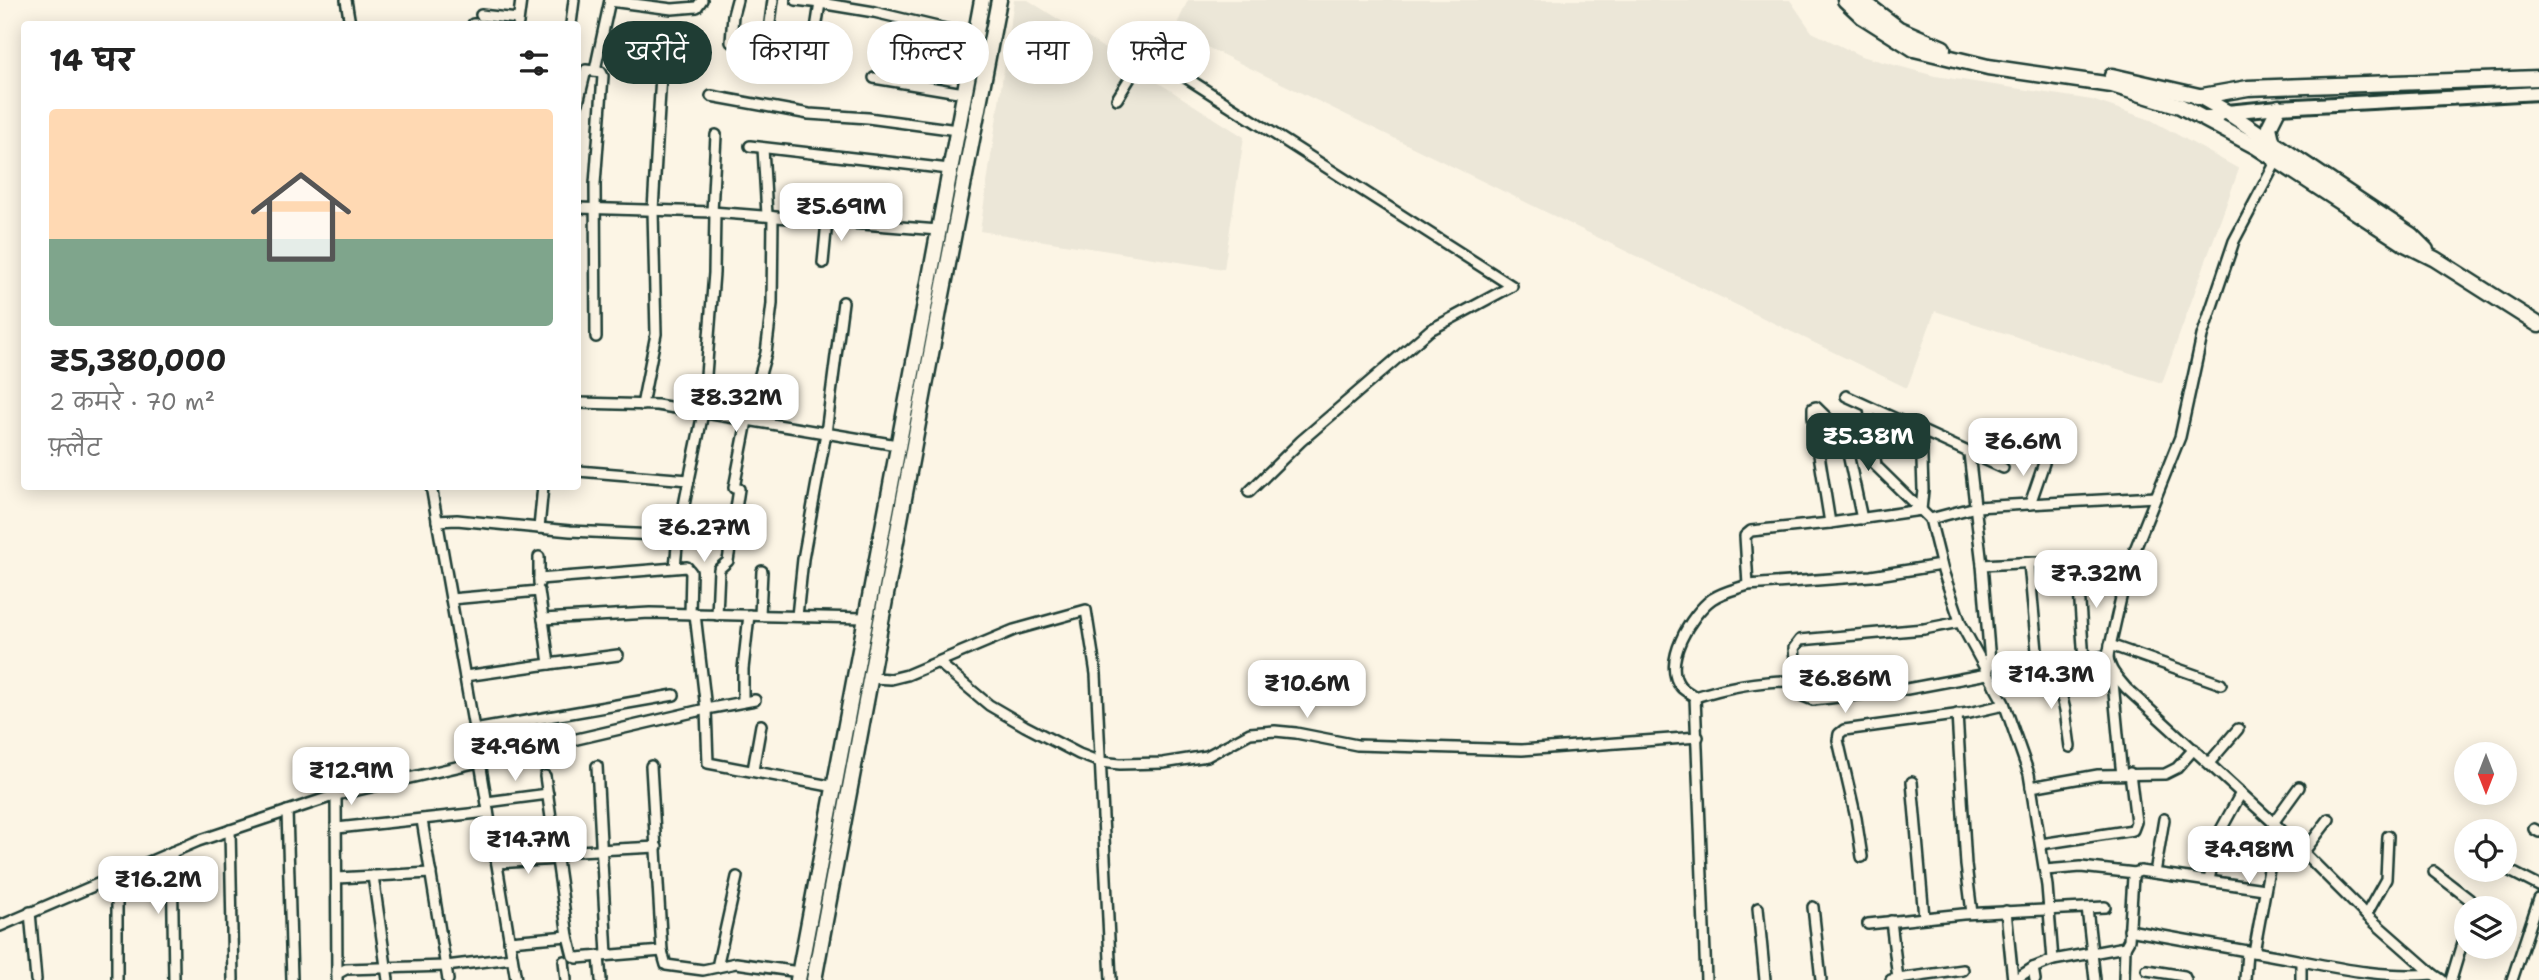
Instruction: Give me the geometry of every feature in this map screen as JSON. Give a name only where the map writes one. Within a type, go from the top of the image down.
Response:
[{"type":"main road","points":[[978,21],[982,0]]},
{"type":"main road","points":[[814,980],[999,0]]},
{"type":"main road","points":[[1845,0],[1862,16],[1914,49],[1988,67],[2112,85],[2180,106],[2277,160],[2405,244],[2435,259],[2539,325]]},
{"type":"main road","points":[[1861,0],[1899,29],[1956,52],[2107,75],[2199,96],[2411,235],[2435,259]]},
{"type":"main road","points":[[2180,106],[2199,96],[2248,88],[2539,78]]},
{"type":"main road","points":[[798,976],[966,84]]},
{"type":"main road","points":[[2205,119],[2227,112],[2279,107],[2539,93]]},
{"type":"main road","points":[[2273,144],[2269,127],[2279,107]]},
{"type":"street","points":[[346,0],[350,21]]},
{"type":"street","points":[[518,21],[521,0]]},
{"type":"street","points":[[571,21],[574,0]]},
{"type":"street","points":[[581,90],[610,1],[672,9],[697,7],[702,0]]},
{"type":"street","points":[[733,21],[737,0]]},
{"type":"street","points":[[770,21],[773,0]]},
{"type":"street","points":[[796,0],[820,2],[912,21]]},
{"type":"street","points":[[817,21],[820,2]]},
{"type":"street","points":[[481,20],[500,21]]},
{"type":"street","points":[[1117,99],[1146,52],[1512,286],[1430,330],[1301,441],[1249,492]]},
{"type":"street","points":[[586,69],[603,76],[594,209],[596,337]]},
{"type":"street","points":[[642,405],[656,334],[653,210],[660,84]]},
{"type":"street","points":[[910,84],[964,93]]},
{"type":"street","points":[[711,96],[810,114],[868,118],[957,130]]},
{"type":"street","points":[[675,567],[678,536],[703,413],[714,273],[716,135]]},
{"type":"street","points":[[750,146],[949,169]]},
{"type":"street","points":[[763,148],[766,215],[773,217]]},
{"type":"street","points":[[2277,160],[2234,241],[2202,336],[2180,437],[2130,562],[2108,663],[2126,688],[2275,825],[2366,915],[2438,978]]},
{"type":"street","points":[[581,208],[713,212],[938,230]]},
{"type":"street","points":[[717,615],[719,569],[728,561],[747,421],[766,353],[772,304],[773,217]]},
{"type":"street","points":[[823,263],[827,221]]},
{"type":"street","points":[[797,616],[803,559],[826,433],[843,302]]},
{"type":"street","points":[[1846,396],[2003,468]]},
{"type":"street","points":[[581,403],[642,405],[703,413],[897,445]]},
{"type":"street","points":[[1869,407],[1876,466]]},
{"type":"street","points":[[1830,523],[1813,408],[1820,409],[1930,519],[1941,565],[1960,622],[2004,705],[2031,787],[2045,870],[2053,960]]},
{"type":"street","points":[[1921,431],[1921,510]]},
{"type":"street","points":[[1844,434],[1862,519]]},
{"type":"street","points":[[1969,453],[1990,662],[1987,674]]},
{"type":"street","points":[[2030,503],[2044,463]]},
{"type":"street","points":[[581,471],[689,480]]},
{"type":"street","points":[[432,490],[516,980]]},
{"type":"street","points":[[540,528],[543,490]]},
{"type":"street","points":[[1930,519],[1976,508],[2156,497]]},
{"type":"street","points":[[1748,585],[1745,536],[1751,531],[1921,510]]},
{"type":"street","points":[[437,521],[457,520],[678,536]]},
{"type":"street","points":[[539,557],[540,591],[549,664]]},
{"type":"street","points":[[1982,565],[2113,558],[2130,562]]},
{"type":"street","points":[[2077,560],[2084,661]]},
{"type":"street","points":[[2029,563],[2039,673]]},
{"type":"street","points":[[1797,681],[1773,680],[1724,688],[1696,696],[1681,687],[1675,672],[1677,651],[1693,618],[1712,599],[1748,585],[1871,576],[1941,565]]},
{"type":"street","points":[[539,579],[687,567],[691,572],[692,614],[706,709],[708,763],[835,787]]},
{"type":"street","points":[[760,615],[762,571]]},
{"type":"street","points":[[451,599],[540,591]]},
{"type":"street","points":[[872,678],[906,676],[1014,630],[1086,610],[1096,674],[1111,980]]},
{"type":"street","points":[[543,619],[650,613],[865,618]]},
{"type":"street","points":[[743,702],[748,615]]},
{"type":"street","points":[[1960,622],[1924,629],[1800,640],[1794,648],[1797,681],[1803,696],[1813,700],[1907,689],[1987,674]]},
{"type":"street","points":[[1995,687],[2084,661],[2109,650],[2221,684]]},
{"type":"street","points":[[465,676],[618,655]]},
{"type":"street","points":[[939,663],[989,705],[1025,726],[1100,762],[1120,765],[1183,761],[1207,756],[1250,733],[1275,731],[1357,745],[1522,750],[1698,737]]},
{"type":"street","points":[[2055,669],[2065,709],[2070,747]]},
{"type":"street","points":[[2112,672],[2120,766],[2122,774],[2128,773]]},
{"type":"street","points":[[474,730],[674,695]]},
{"type":"street","points":[[1696,696],[1706,980]]},
{"type":"street","points":[[0,926],[172,852],[336,796],[706,709],[755,700]]},
{"type":"street","points":[[1862,857],[1839,734],[1844,730],[2004,705]]},
{"type":"street","points":[[1957,714],[1966,865],[1972,913]]},
{"type":"street","points":[[753,771],[761,725]]},
{"type":"street","points":[[2209,763],[2238,729]]},
{"type":"street","points":[[2031,787],[2098,775],[2165,774],[2172,772],[2194,749]]},
{"type":"street","points":[[597,766],[603,850],[601,980]]},
{"type":"street","points":[[651,766],[662,951],[666,965],[703,970],[736,962],[798,976]]},
{"type":"street","points":[[2041,844],[2133,830],[2136,822],[2128,773]]},
{"type":"street","points":[[545,776],[573,956],[577,958],[662,951]]},
{"type":"street","points":[[1912,782],[1924,917]]},
{"type":"street","points":[[2245,980],[2275,825],[2299,787]]},
{"type":"street","points":[[2209,881],[2217,837],[2241,793]]},
{"type":"street","points":[[337,828],[422,820],[548,794]]},
{"type":"street","points":[[336,796],[337,977]]},
{"type":"street","points":[[287,811],[292,980]]},
{"type":"street","points":[[2155,873],[2164,819]]},
{"type":"street","points":[[2303,853],[2329,819]]},
{"type":"street","points":[[422,820],[448,980]]},
{"type":"street","points":[[230,830],[233,980]]},
{"type":"street","points":[[2366,915],[2386,879],[2388,835]]},
{"type":"street","points":[[497,863],[603,850],[657,847]]},
{"type":"street","points":[[172,852],[174,980]]},
{"type":"street","points":[[2045,870],[2081,867],[2135,873],[2140,871],[2264,889]]},
{"type":"street","points":[[2434,872],[2465,896]]},
{"type":"street","points":[[337,878],[431,873]]},
{"type":"street","points":[[2124,980],[2125,947],[2129,940],[2135,873]]},
{"type":"street","points":[[117,874],[117,980]]},
{"type":"street","points":[[2517,875],[2539,886]]},
{"type":"street","points":[[373,876],[388,980]]},
{"type":"street","points":[[718,967],[737,877]]},
{"type":"street","points":[[2512,980],[2539,899]]},
{"type":"street","points":[[1868,924],[1972,913],[2105,906]]},
{"type":"street","points":[[1813,907],[1821,980]]},
{"type":"street","points":[[1758,908],[1765,980]]},
{"type":"street","points":[[2087,908],[2095,980]]},
{"type":"street","points":[[2006,911],[2013,980],[2053,960],[2125,947]]},
{"type":"street","points":[[30,912],[36,980]]},
{"type":"street","points":[[1891,921],[1895,979],[1963,970]]},
{"type":"street","points":[[2129,930],[2381,975],[2438,978]]},
{"type":"street","points":[[509,941],[568,936]]},
{"type":"street","points":[[337,977],[346,969],[446,966],[512,958]]},
{"type":"street","points":[[2451,980],[2457,959]]},
{"type":"street","points":[[564,961],[566,980]]},
{"type":"street","points":[[2301,962],[2301,980]]},
{"type":"street","points":[[2033,968],[2035,980]]},
{"type":"street","points":[[2147,970],[2179,974],[2186,980]]},
{"type":"shaded area","points":[[1014,0],[1028,0],[1061,21],[1011,21]]},
{"type":"shaded area","points":[[1188,0],[1790,0],[1812,32],[1861,56],[1935,76],[2092,100],[2151,120],[2239,169],[2162,383],[1935,311],[1907,388],[1210,49],[1210,21],[1179,21]]},
{"type":"shaded area","points":[[1093,41],[1107,50],[1107,84],[1160,84],[1244,137],[1224,269],[980,231],[1003,75],[1003,84],[1093,84]]}]
